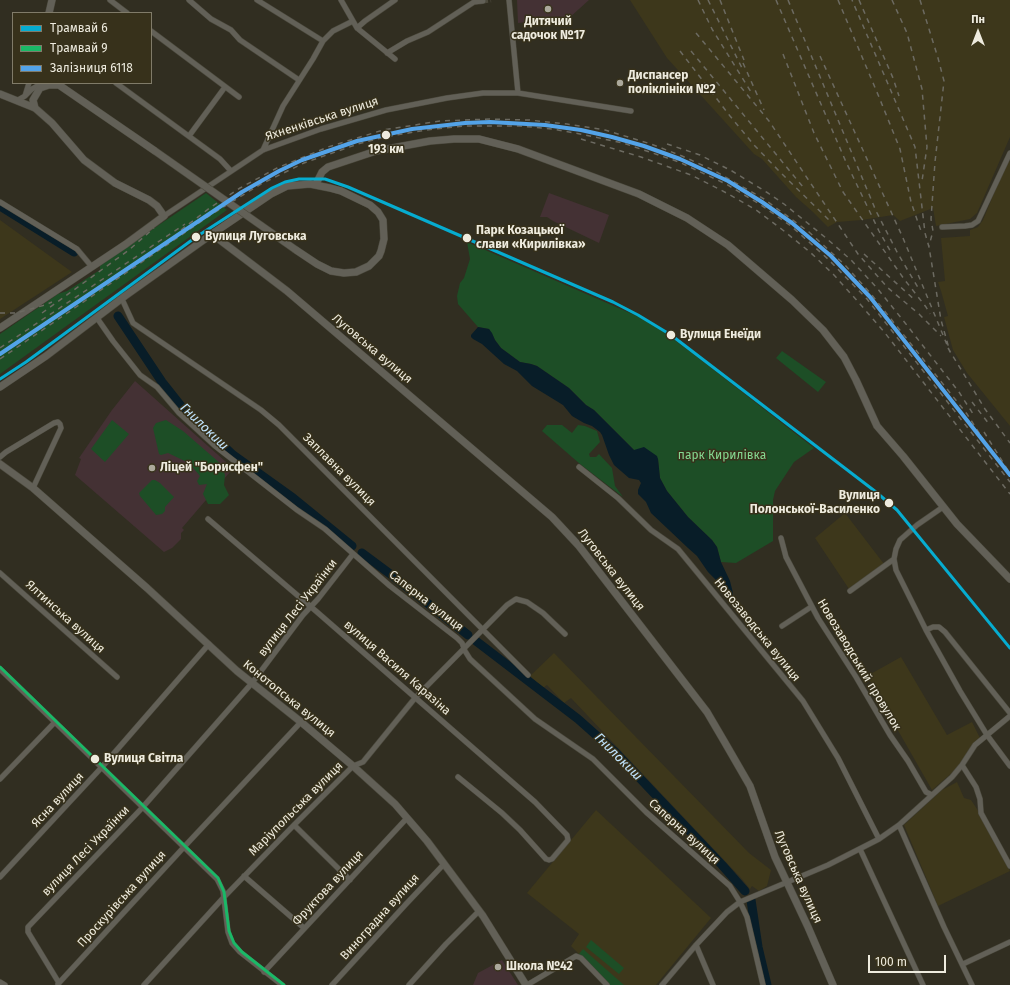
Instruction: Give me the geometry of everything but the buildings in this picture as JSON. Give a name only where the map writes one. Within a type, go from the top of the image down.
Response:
[{"type":"street","points":[[49,12],[52,0]]},
{"type":"street","points":[[110,0],[126,12]]},
{"type":"street","points":[[189,0],[211,19],[231,30],[245,43],[299,80]]},
{"type":"street","points":[[257,0],[323,41]]},
{"type":"street","points":[[341,0],[357,28],[395,59]]},
{"type":"street","points":[[357,28],[395,0]]},
{"type":"street","points":[[509,0],[518,93]]},
{"type":"street","points":[[387,53],[407,41],[428,32],[474,2],[482,1]]},
{"type":"street","points":[[263,150],[283,106],[323,41],[333,31],[353,21]]},
{"type":"street","points":[[152,32],[239,97]]},
{"type":"street","points":[[25,96],[29,84]]},
{"type":"street","points":[[0,388],[212,234],[271,194],[283,188],[296,184],[316,184],[352,196],[370,205],[378,212],[383,220],[384,239],[382,251],[369,266],[356,272],[344,274],[324,267],[296,250],[155,151],[58,84],[39,84],[18,100]]},
{"type":"street","points":[[117,84],[220,159],[231,171]]},
{"type":"street","points":[[35,108],[34,100],[40,88],[49,85]]},
{"type":"street","points":[[189,136],[226,87]]},
{"type":"street","name":"Яхненківська вулиця","points":[[0,328],[263,150],[321,129],[386,110],[446,98],[483,93],[518,93],[631,111]]},
{"type":"street","points":[[0,94],[35,108],[52,123],[84,160],[119,185],[149,200],[157,206],[164,216]]},
{"type":"street","points":[[316,184],[322,172],[328,167],[370,152],[430,140],[479,139],[518,149],[639,194],[668,208],[706,230],[728,245],[792,300],[823,330],[844,357],[877,426],[957,524],[1010,579]]},
{"type":"street","points":[[942,227],[972,225],[978,221],[1010,153]]},
{"type":"street","points":[[0,202],[77,249],[92,266]]},
{"type":"street","name":"Луговська вулиця","points":[[212,234],[293,296],[552,517],[579,546],[710,718],[750,786],[775,857],[788,882],[834,985]]},
{"type":"street","name":"Заплавна вулиця","points":[[122,299],[133,322],[261,410],[279,425],[528,675]]},
{"type":"street","name":"Саперна вулиця","points":[[96,318],[140,375],[157,387],[179,413],[214,446],[297,510],[325,529],[390,586],[457,638],[462,643],[463,648],[470,659],[535,719],[593,759],[646,812],[730,886],[747,917],[763,985]]},
{"type":"street","points":[[0,457],[54,423],[58,422],[61,428],[33,488]]},
{"type":"street","name":"Конотопська вулиця","points":[[0,464],[33,488],[147,588],[237,671],[301,722],[395,804],[427,841],[479,911],[527,985]]},
{"type":"street","name":"Новозаводська вулиця","points":[[579,467],[618,498],[651,530],[678,549],[803,701],[838,758],[879,839]]},
{"type":"street","points":[[943,507],[917,525],[900,540],[894,559],[896,570],[926,630],[960,691],[987,735],[1010,766]]},
{"type":"street","name":"вулиця Василя Каразіна","points":[[208,519],[535,802],[568,837],[567,842],[552,859],[548,860],[506,817],[458,777]]},
{"type":"street","name":"Новозаводський провулок","points":[[781,538],[786,557],[811,607],[856,677],[926,792],[932,795]]},
{"type":"street","name":"вулиця Лесі Українки","points":[[58,984],[27,928],[142,807],[252,683],[303,615],[318,599],[353,554]]},
{"type":"street","points":[[850,591],[894,559]]},
{"type":"street","name":"Ялтинська вулиця","points":[[0,572],[117,677]]},
{"type":"street","name":"Маріупольська вулиця","points":[[144,985],[224,897],[294,825],[353,766],[363,762],[415,698],[463,648],[508,605],[516,599],[521,599],[543,613],[565,634]]},
{"type":"street","points":[[782,626],[811,607]]},
{"type":"street","points":[[662,985],[696,945],[727,912],[740,902],[828,866],[879,839],[899,825],[952,777],[975,745],[1010,715],[945,632],[939,627],[933,627],[926,630]]},
{"type":"street","name":"Ясна вулиця","points":[[0,877],[102,767],[209,644]]},
{"type":"street","points":[[1,672],[102,767],[217,879],[224,897],[228,932],[232,943],[240,952],[282,985]]},
{"type":"street","points":[[0,779],[55,722]]},
{"type":"street","name":"Проскурівська вулиця","points":[[58,984],[301,722]]},
{"type":"street","points":[[962,765],[976,787],[980,799],[981,813],[1010,866]]},
{"type":"street","name":"Фруктова вулиця","points":[[264,972],[407,818]]},
{"type":"street","points":[[294,825],[350,880]]},
{"type":"street","points":[[899,825],[944,927],[972,985]]},
{"type":"street","points":[[860,849],[923,985]]},
{"type":"street","name":"Виноградна вулиця","points":[[332,985],[444,864]]},
{"type":"street","points":[[244,876],[304,928]]},
{"type":"street","points":[[409,985],[446,944],[479,911]]},
{"type":"street","points":[[963,964],[1010,942]]},
{"type":"street","points":[[696,945],[713,985]]},
{"type":"street","points":[[527,985],[576,956],[581,958],[607,985]]},
{"type":"street","points":[[0,982],[5,985]]},
{"type":"shaded area","name":"Дитячий садочок №17","points":[[517,0],[589,0],[569,18],[518,23]]},
{"type":"shaded area","points":[[630,0],[1010,0],[1010,137],[977,213],[970,219],[936,226],[933,208],[900,221],[893,215],[837,222],[828,227],[796,197],[762,159],[754,154],[667,58]]},
{"type":"shaded area","points":[[1010,161],[1010,426],[967,373],[953,350],[944,317],[948,316],[938,282],[945,281],[941,238],[970,236],[970,230],[978,227],[983,220],[1007,162]]},
{"type":"shaded area","points":[[549,193],[609,215],[599,243],[547,217],[540,217]]},
{"type":"shaded area","points":[[0,220],[72,272],[0,319]]},
{"type":"shaded area","name":"Ліцей \"Борисфен\"","points":[[135,381],[226,462],[225,467],[230,472],[182,528],[184,530],[181,533],[181,539],[172,548],[164,552],[75,475],[81,459],[79,458],[112,410]]},
{"type":"shaded area","points":[[845,513],[884,564],[849,589],[815,538]]},
{"type":"shaded area","points":[[554,653],[749,853],[771,870],[767,886],[759,891],[752,886],[750,889],[571,698],[564,703],[547,685],[543,688],[530,676]]},
{"type":"shaded area","points":[[901,657],[947,735],[972,722],[980,738],[961,765],[932,790],[867,676]]},
{"type":"shaded area","points":[[957,782],[964,798],[971,800],[977,809],[1010,871],[938,906],[904,825],[942,790]]},
{"type":"shaded area","points":[[596,810],[711,918],[656,985],[610,985],[571,946],[579,934],[527,893]]},
{"type":"shaded area","name":"Школа №42","points":[[502,960],[518,985],[473,985],[478,973]]},
{"type":"green space","points":[[206,193],[227,210],[0,374],[0,334],[58,294],[67,291],[100,270],[100,265]]},
{"type":"green space","name":"парк Кирилівка","points":[[467,242],[639,317],[665,333],[692,353],[814,448],[794,462],[775,491],[773,500],[773,541],[736,563],[721,562],[717,547],[712,540],[688,517],[667,491],[660,478],[658,459],[635,451],[594,410],[586,405],[569,388],[537,366],[520,362],[501,348],[489,329],[478,327],[458,304],[457,296],[460,283],[464,278],[470,259]]},
{"type":"green space","points":[[782,351],[826,382],[818,392],[776,358]]},
{"type":"green space","points":[[112,420],[129,434],[105,462],[91,449]]},
{"type":"green space","points":[[166,420],[183,431],[221,464],[225,475],[224,485],[229,495],[220,504],[208,504],[203,494],[207,484],[199,485],[197,481],[200,476],[189,463],[168,453],[161,455],[159,454],[153,428],[156,423]]},
{"type":"green space","points":[[547,425],[562,425],[572,433],[578,425],[597,431],[600,442],[589,454],[590,457],[596,457],[599,454],[612,468],[615,486],[623,497],[580,464],[542,431]]},
{"type":"green space","points":[[152,480],[160,483],[174,497],[165,507],[165,511],[162,514],[156,515],[139,493]]},
{"type":"green space","points":[[591,940],[624,968],[619,974],[586,947]]},
{"type":"green space","points":[[583,949],[624,985],[610,985],[579,954]]},
{"type":"water","points":[[478,327],[489,329],[501,348],[520,362],[537,366],[569,388],[586,405],[594,410],[634,450],[644,447],[657,456],[660,478],[667,491],[688,517],[712,540],[717,547],[721,562],[730,581],[733,597],[722,589],[721,585],[708,572],[697,556],[651,513],[646,502],[638,494],[641,483],[639,480],[629,478],[614,465],[600,432],[592,426],[572,416],[563,405],[532,386],[517,371],[504,364],[482,344],[473,339],[471,335]]},
{"type":"waterway","name":"Гнилокиш","points":[[0,206],[74,252]]},
{"type":"waterway","name":"Гнилокиш","points":[[118,316],[162,382],[181,406],[233,455],[293,498],[352,546]]},
{"type":"waterway","name":"Гнилокиш","points":[[362,553],[468,635]]},
{"type":"waterway","name":"Гнилокиш","points":[[476,641],[578,719],[615,752],[745,891]]},
{"type":"waterway","name":"Гнилокиш","points":[[751,900],[758,947],[767,985]]},
{"type":"tunnel","points":[[483,1],[491,0]]},
{"type":"railway","points":[[698,0],[712,29],[751,92]]},
{"type":"railway","points":[[708,0],[743,70]]},
{"type":"railway","points":[[720,0],[744,60]]},
{"type":"railway","points":[[776,0],[846,162],[879,231],[892,254]]},
{"type":"railway","points":[[788,0],[876,211],[897,252],[920,291]]},
{"type":"railway","points":[[838,0],[900,149],[911,202],[921,231]]},
{"type":"railway","points":[[820,56],[903,238],[950,352],[941,320],[929,247],[925,233],[915,147],[852,0]]},
{"type":"railway","points":[[859,0],[893,78],[899,96]]},
{"type":"railway","points":[[892,0],[907,33],[922,89],[927,147],[922,181]]},
{"type":"railway","points":[[920,0],[944,81],[935,162],[931,219],[933,231],[929,246]]},
{"type":"railway","points":[[696,33],[769,121],[858,254],[888,288],[919,314],[941,336]]},
{"type":"railway","points":[[680,51],[754,145],[832,223]]},
{"type":"railway","points":[[691,51],[803,187]]},
{"type":"railway","points":[[783,54],[814,133],[843,192],[930,314]]},
{"type":"railway","points":[[743,63],[764,110]]},
{"type":"railway","points":[[181,230],[211,207],[240,188],[277,168],[328,147],[383,130],[440,121],[490,119],[529,120],[605,130],[651,144],[713,170],[764,199],[809,232],[845,265],[871,294],[967,414],[983,439]]},
{"type":"railway","points":[[0,359],[212,214],[261,184],[304,163],[358,144],[385,137],[426,130],[465,126],[520,126],[552,129],[623,143],[679,162],[726,184],[761,205],[791,226],[828,259],[867,299],[1010,482]]},
{"type":"railway","points":[[581,139],[641,157],[691,175],[756,210],[811,253],[834,275],[885,333],[1010,494]]},
{"type":"railway","points":[[667,144],[700,155],[732,171],[768,193],[784,204],[851,260],[877,288],[902,319],[959,392],[975,417]]},
{"type":"railway","points":[[0,348],[185,224]]},
{"type":"railway","points":[[42,313],[129,250],[154,228]]},
{"type":"railway","points":[[864,254],[916,301]]},
{"type":"railway","points":[[0,313],[16,313],[52,302]]},
{"type":"railway","points":[[948,348],[985,409],[1010,443]]},
{"type":"railway","points":[[972,402],[989,424]]},
{"type":"railway","points":[[984,432],[1009,472]]},
{"type":"tram line","name":"6","points":[[0,379],[26,362],[196,237],[272,188],[285,182],[299,179],[325,179],[348,187],[613,302],[671,335],[876,492],[897,510],[1010,648]]},
{"type":"tram line","name":"9","points":[[0,667],[218,878],[224,892],[229,931],[234,943],[242,952],[284,985]]},
{"type":"rail line","name":"6118","points":[[0,354],[242,192],[302,160],[357,141],[412,129],[465,123],[490,122],[545,125],[581,130],[612,137],[644,146],[680,159],[728,181],[792,223],[831,256],[870,297],[1010,475]]},
{"type":"place","name":"Дитячий садочок №17","points":[[548,9]]},
{"type":"place","name":"Диспансер поліклініки №2","points":[[620,83]]},
{"type":"place","name":"193 км","points":[[386,135]]},
{"type":"place","name":"Вулиця Луговська","points":[[196,237]]},
{"type":"place","name":"Парк Козацької слави «Кирилівка»","points":[[467,238]]},
{"type":"place","name":"Вулиця Енеїди","points":[[671,335]]},
{"type":"place","name":"Ліцей \"Борисфен\"","points":[[152,468]]},
{"type":"place","name":"Вулиця Полонської-Василенко","points":[[889,503]]},
{"type":"place","name":"Вулиця Світла","points":[[95,759]]},
{"type":"place","name":"Школа №42","points":[[498,967]]}]
